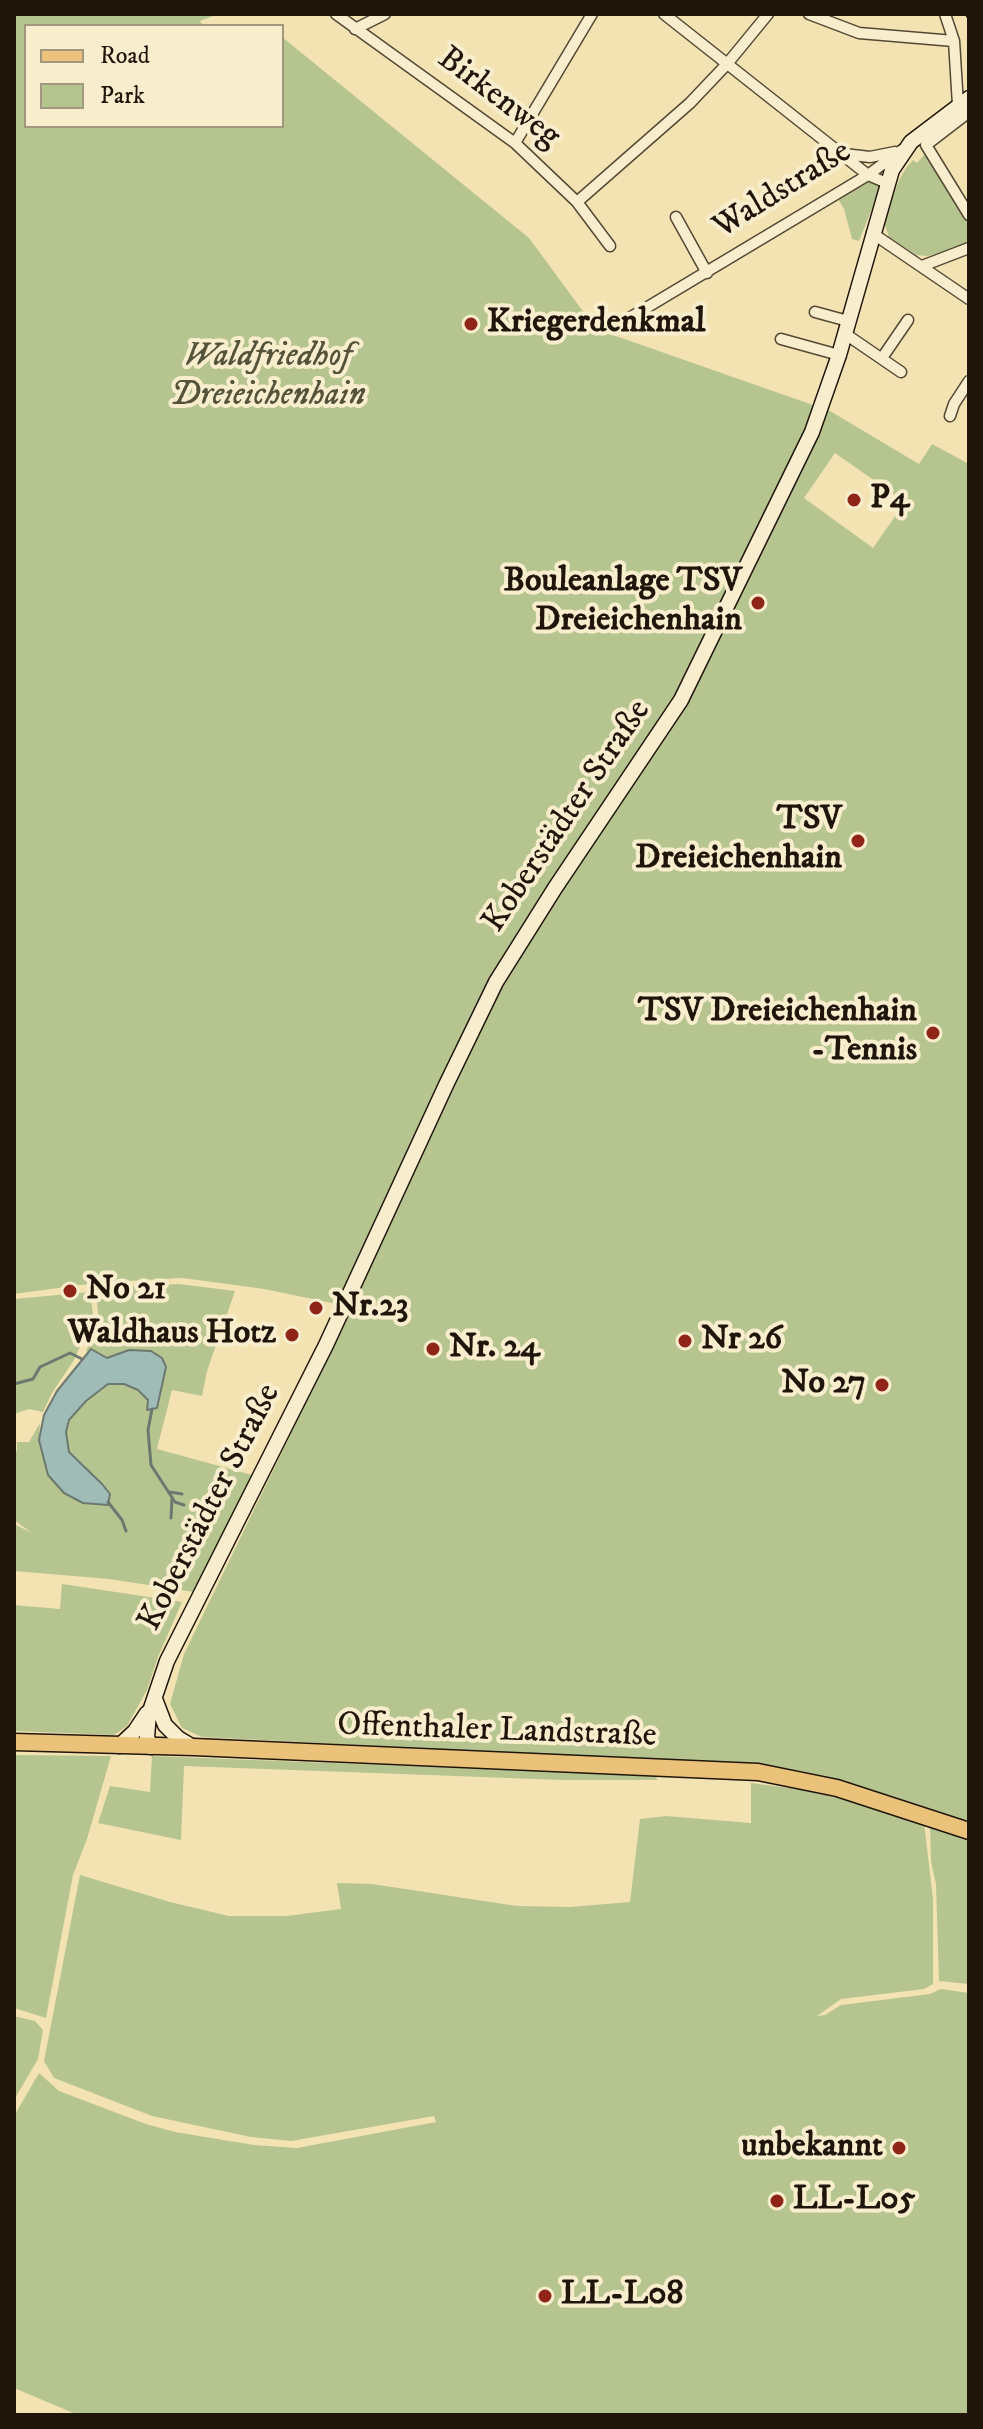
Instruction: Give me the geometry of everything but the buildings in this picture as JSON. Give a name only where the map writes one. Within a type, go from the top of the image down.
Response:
[{"type":"main road","name":"Offenthaler Landstraße","points":[[14,1742],[758,1772],[837,1788],[969,1831]]},
{"type":"street","name":"Birkenweg","points":[[336,14],[515,143],[577,202],[610,246]]},
{"type":"street","points":[[355,29],[385,14]]},
{"type":"street","points":[[515,143],[592,14]]},
{"type":"street","points":[[664,14],[868,175],[887,183]]},
{"type":"street","points":[[577,202],[690,103],[768,14]]},
{"type":"street","points":[[809,14],[859,33],[954,41]]},
{"type":"street","points":[[945,14],[954,41],[965,105],[926,145],[969,215]]},
{"type":"street","name":"Waldstraße","points":[[621,323],[868,175],[965,105]]},
{"type":"street","points":[[839,152],[875,157],[892,153],[911,142]]},
{"type":"street","name":"Koberstädter Straße","points":[[155,1699],[167,1661],[326,1345],[496,982],[555,888],[662,731],[703,660],[812,432],[839,355],[887,183],[897,161],[911,142]]},
{"type":"street","points":[[676,217],[707,273]]},
{"type":"street","points":[[872,233],[969,299]]},
{"type":"street","points":[[922,266],[969,248]]},
{"type":"street","points":[[815,312],[846,327],[901,372]]},
{"type":"street","points":[[882,358],[908,320]]},
{"type":"street","points":[[781,339],[839,355]]},
{"type":"street","points":[[950,416],[969,381]]},
{"type":"street","points":[[119,1746],[135,1731],[155,1699]]},
{"type":"street","points":[[151,1747],[159,1727],[155,1699]]},
{"type":"street","points":[[155,1699],[165,1725],[178,1738],[194,1747]]},
{"type":"green space","name":"Waldfriedhof Dreieichenhain","points":[[14,14],[218,14],[200,21],[202,24],[24,24],[24,128],[284,128],[284,39],[529,238],[596,329],[830,411],[919,464],[932,444],[969,464],[969,1822],[826,1776],[775,1766],[202,1737],[182,1728],[170,1704],[184,1654],[348,1316],[337,1304],[264,1289],[183,1278],[95,1283],[14,1294]],"holes":[[[835,453],[905,502],[873,548],[804,498]]]},
{"type":"green space","points":[[925,154],[969,222],[969,243],[928,256],[916,255],[889,237],[884,222],[906,168],[913,160],[917,163]]},
{"type":"green space","points":[[869,181],[881,186],[859,241],[852,239],[838,199]]},
{"type":"green space","points":[[179,1284],[235,1291],[207,1371],[202,1396],[172,1390],[157,1449],[256,1476],[194,1592],[109,1579],[14,1571],[14,1524],[32,1533],[14,1520],[14,1452],[17,1451],[17,1442],[29,1442],[40,1423],[39,1440],[82,1463],[69,1453],[66,1432],[69,1420],[86,1401],[108,1384],[124,1384],[138,1390],[157,1408],[166,1367],[151,1351],[129,1350],[107,1358],[91,1349],[86,1352],[98,1315],[96,1288]]},
{"type":"green space","points":[[90,1292],[93,1314],[87,1335],[78,1345],[80,1347],[74,1360],[43,1412],[29,1409],[14,1414],[14,1299]]},
{"type":"green space","points":[[62,1584],[182,1602],[147,1690],[127,1726],[114,1735],[14,1731],[14,1605],[60,1609]]},
{"type":"green space","points":[[14,1755],[111,1756],[73,1875],[46,2018],[14,2008]]},
{"type":"green space","points":[[152,1756],[618,1772],[656,1774],[657,1780],[563,1780],[184,1766],[181,1840],[98,1823],[110,1786],[150,1792]]},
{"type":"green space","points":[[751,1783],[863,1803],[924,1822],[933,1899],[933,1984],[924,1989],[841,1999],[817,2016],[825,2015],[841,2005],[930,1994],[941,1989],[969,1993],[969,2415],[78,2415],[14,2388],[14,2116],[39,2073],[59,2091],[146,2124],[254,2145],[297,2148],[436,2122],[434,2116],[291,2141],[251,2137],[152,2116],[54,2078],[44,2061],[80,1875],[229,1916],[287,1916],[341,1909],[337,1883],[372,1884],[517,1906],[570,1907],[630,1902],[640,1819],[666,1816],[751,1823]]},
{"type":"green space","points":[[930,1825],[969,1840],[969,1984],[939,1981],[936,1884],[931,1862]]},
{"type":"green space","points":[[14,2016],[35,2021],[43,2030],[38,2059],[14,2100]]},
{"type":"water","points":[[91,1349],[107,1358],[129,1350],[151,1351],[162,1358],[166,1367],[157,1408],[147,1410],[148,1400],[138,1390],[124,1384],[108,1384],[86,1401],[69,1420],[66,1432],[69,1452],[110,1494],[108,1505],[83,1503],[64,1493],[48,1475],[39,1440],[44,1415],[57,1391]]},
{"type":"waterway","points":[[14,1384],[33,1379],[40,1367],[70,1353],[82,1359]]},
{"type":"waterway","points":[[152,1409],[148,1430],[151,1465],[175,1502],[184,1505]]},
{"type":"waterway","points":[[170,1492],[182,1494]]},
{"type":"waterway","points":[[171,1518],[172,1498]]},
{"type":"waterway","points":[[108,1502],[122,1520],[126,1531]]},
{"type":"place","name":"Kriegerdenkmal","points":[[471,324]]},
{"type":"place","name":"P4","points":[[854,500]]},
{"type":"place","name":"Bouleanlage TSV Dreieichenhain","points":[[758,603]]},
{"type":"place","name":"TSV Dreieichenhain","points":[[858,841]]},
{"type":"place","name":"TSV Dreieichenhain -Tennis","points":[[933,1033]]},
{"type":"place","name":"No 21","points":[[70,1291]]},
{"type":"place","name":"Nr.23","points":[[316,1308]]},
{"type":"place","name":"Waldhaus Hotz","points":[[292,1335]]},
{"type":"place","name":"Nr 26","points":[[685,1341]]},
{"type":"place","name":"Nr. 24","points":[[433,1349]]},
{"type":"place","name":"No 27","points":[[882,1385]]},
{"type":"place","name":"unbekannt","points":[[899,2148]]},
{"type":"place","name":"LL-L05","points":[[777,2201]]},
{"type":"place","name":"LL-L08","points":[[545,2296]]}]
